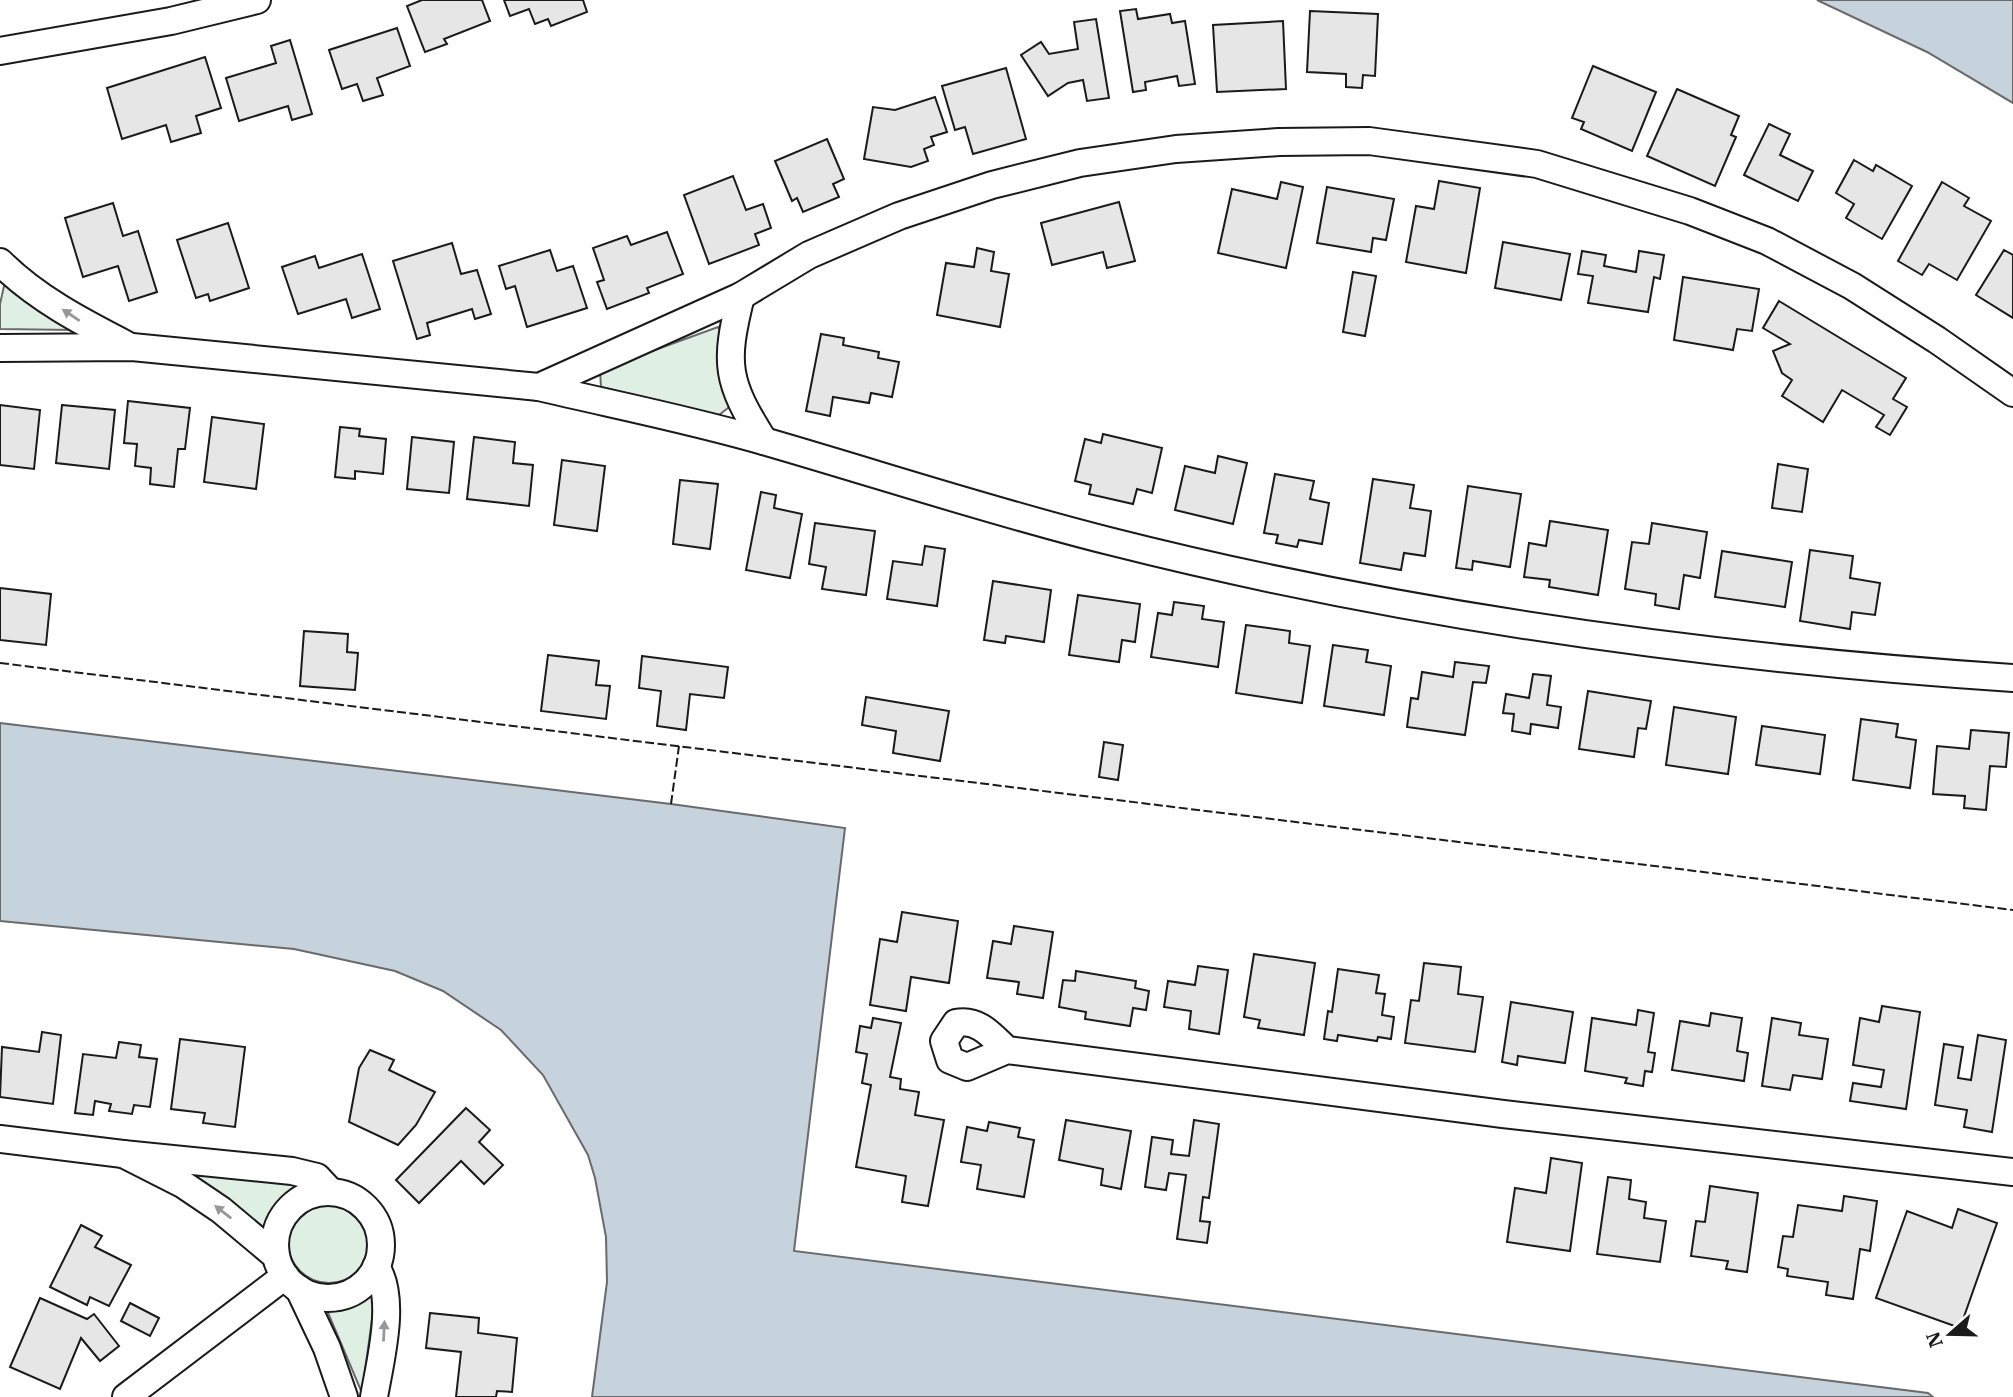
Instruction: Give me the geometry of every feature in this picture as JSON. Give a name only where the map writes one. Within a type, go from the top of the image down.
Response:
[{"type":"street","points":[[0,51],[171,21],[257,0]]},
{"type":"street","points":[[539,387],[741,296],[822,249],[899,216],[1004,182],[1080,163],[1176,149],[1279,142],[1369,141],[1537,164],[1618,187],[1741,231],[1852,286],[2013,393]]},
{"type":"street","points":[[0,262],[16,278],[80,321],[132,347]]},
{"type":"street","points":[[741,296],[730,340],[731,369],[739,402],[764,441]]},
{"type":"street","points":[[0,348],[132,347],[539,387],[764,441],[928,492],[1110,541],[1283,581],[1428,610],[1624,640],[1852,668],[2013,678]]},
{"type":"street","points":[[1007,1050],[1503,1114],[2013,1172]]},
{"type":"street","points":[[0,1139],[292,1171],[317,1177],[331,1192]]},
{"type":"street","points":[[123,1154],[184,1185],[287,1273],[325,1298],[342,1297],[358,1290],[376,1267],[382,1246],[379,1229],[371,1213],[358,1200],[331,1192],[306,1196],[291,1206],[278,1229],[287,1273],[327,1348],[344,1397]]},
{"type":"street","points":[[374,1397],[384,1343],[386,1297],[382,1276],[376,1267]]},
{"type":"street","points":[[126,1397],[287,1273]]},
{"type":"green space","points":[[6,277],[72,330],[0,329],[0,304]]},
{"type":"green space","points":[[718,327],[725,341],[733,404],[719,415],[601,387],[600,370]]},
{"type":"green space","points":[[191,1170],[297,1185],[274,1209],[266,1231],[189,1178]]},
{"type":"green space","points":[[329,1201],[345,1204],[358,1213],[367,1226],[370,1242],[367,1258],[358,1271],[345,1280],[329,1283],[313,1280],[300,1271],[291,1258],[288,1242],[291,1226],[300,1213],[313,1204]]},
{"type":"green space","points":[[376,1290],[362,1393],[326,1308],[347,1309]]},
{"type":"shaded area","points":[[1817,0],[2013,0],[2013,103],[1927,52]]},
{"type":"shaded area","points":[[0,723],[671,804],[845,828],[794,1251],[1928,1393],[1933,1397],[592,1397],[607,1282],[606,1237],[588,1155],[543,1075],[501,1030],[443,991],[395,971],[294,949],[0,921]]},
{"type":"building","points":[[422,0],[482,0],[490,21],[444,39],[447,44],[425,52],[407,6]]},
{"type":"building","points":[[504,0],[583,0],[587,12],[551,26],[548,19],[535,24],[529,9],[510,16]]},
{"type":"building","points":[[1136,9],[1138,19],[1170,14],[1172,23],[1185,21],[1195,84],[1179,86],[1177,76],[1145,82],[1146,90],[1133,92],[1120,11]]},
{"type":"building","points":[[1310,11],[1378,14],[1375,76],[1363,75],[1362,88],[1346,87],[1346,74],[1307,72]]},
{"type":"building","points":[[1096,19],[1109,98],[1087,101],[1083,80],[1068,83],[1048,96],[1021,55],[1041,42],[1049,54],[1078,49],[1074,22]]},
{"type":"building","points":[[1283,21],[1286,89],[1217,92],[1213,25]]},
{"type":"building","points":[[397,28],[410,66],[377,78],[383,95],[363,101],[357,84],[342,89],[329,50]]},
{"type":"building","points":[[290,40],[312,114],[292,120],[288,106],[239,121],[226,78],[276,63],[271,46]]},
{"type":"building","points":[[205,57],[221,108],[196,116],[201,133],[171,142],[166,125],[122,139],[107,88]]},
{"type":"building","points":[[1593,66],[1656,92],[1632,151],[1581,129],[1584,122],[1572,118]]},
{"type":"building","points":[[1006,68],[1026,139],[973,154],[965,127],[955,130],[942,86]]},
{"type":"building","points":[[1677,89],[1739,116],[1731,135],[1736,137],[1715,186],[1647,156]]},
{"type":"building","points":[[935,97],[947,132],[931,137],[934,145],[924,149],[928,161],[911,167],[864,159],[873,107],[895,110]]},
{"type":"building","points":[[1769,124],[1790,134],[1780,155],[1813,171],[1798,201],[1744,175]]},
{"type":"building","points":[[827,139],[844,179],[833,184],[839,197],[803,212],[797,198],[792,201],[775,161]]},
{"type":"building","points":[[1854,160],[1873,171],[1876,165],[1912,186],[1882,239],[1846,218],[1854,204],[1836,193]]},
{"type":"building","points":[[733,176],[746,210],[763,204],[771,228],[755,234],[759,245],[709,264],[684,195]]},
{"type":"building","points":[[1439,181],[1480,188],[1466,273],[1406,262],[1416,206],[1434,209]]},
{"type":"building","points":[[1281,182],[1303,187],[1286,268],[1218,253],[1232,189],[1277,199]]},
{"type":"building","points":[[1942,182],[1969,198],[1964,206],[1991,221],[1957,280],[1929,264],[1922,275],[1898,261]]},
{"type":"building","points":[[1327,187],[1394,199],[1386,240],[1373,238],[1371,252],[1317,243]]},
{"type":"building","points":[[1119,202],[1135,261],[1107,268],[1103,252],[1052,265],[1041,223]]},
{"type":"building","points":[[113,203],[123,236],[138,231],[157,292],[129,301],[118,266],[83,277],[65,218]]},
{"type":"building","points":[[228,223],[249,288],[210,301],[208,294],[196,298],[177,240]]},
{"type":"building","points":[[667,232],[683,274],[647,288],[649,293],[607,309],[597,282],[604,280],[593,248],[627,236],[631,245]]},
{"type":"building","points":[[1503,242],[1570,254],[1561,300],[1495,288]]},
{"type":"building","points":[[452,243],[461,274],[477,270],[491,314],[475,319],[472,309],[427,323],[430,335],[417,339],[393,261]]},
{"type":"building","points":[[977,248],[994,252],[991,271],[1009,274],[1000,327],[937,315],[946,263],[974,267]]},
{"type":"building","points":[[550,250],[557,271],[573,266],[587,308],[527,327],[515,286],[506,289],[499,266]]},
{"type":"building","points":[[2004,250],[2013,255],[2013,318],[1976,295]]},
{"type":"building","points":[[1582,251],[1606,255],[1604,266],[1636,272],[1639,251],[1664,255],[1660,279],[1654,277],[1648,312],[1588,303],[1593,276],[1578,274]]},
{"type":"building","points":[[362,254],[380,309],[352,318],[346,299],[298,314],[282,267],[315,256],[319,268]]},
{"type":"building","points":[[1353,272],[1376,276],[1365,336],[1343,332]]},
{"type":"building","points":[[1683,277],[1759,289],[1752,331],[1737,329],[1733,350],[1674,340]]},
{"type":"building","points":[[1779,301],[1906,378],[1893,399],[1907,407],[1890,435],[1876,427],[1884,415],[1842,390],[1823,422],[1782,396],[1792,380],[1782,373],[1773,351],[1790,344],[1763,328]]},
{"type":"building","points":[[821,334],[844,338],[843,345],[879,352],[878,358],[899,362],[892,397],[871,393],[869,403],[833,397],[830,416],[806,411]]},
{"type":"building","points":[[128,401],[190,408],[185,449],[178,449],[174,487],[150,484],[151,468],[135,466],[137,444],[124,443]]},
{"type":"building","points":[[0,405],[40,410],[34,469],[0,465]]},
{"type":"building","points":[[62,405],[115,410],[109,469],[56,463]]},
{"type":"building","points":[[212,417],[264,424],[256,489],[204,482]]},
{"type":"building","points":[[340,427],[360,429],[359,436],[386,439],[383,474],[355,471],[355,479],[335,477]]},
{"type":"building","points":[[1103,434],[1162,448],[1152,493],[1137,489],[1133,504],[1089,494],[1091,485],[1075,481],[1085,439],[1101,443]]},
{"type":"building","points":[[412,437],[454,442],[449,493],[407,489]]},
{"type":"building","points":[[474,437],[515,442],[513,463],[533,465],[529,506],[467,499]]},
{"type":"building","points":[[1218,456],[1247,463],[1233,524],[1175,510],[1185,466],[1215,473]]},
{"type":"building","points":[[562,460],[605,466],[597,531],[554,525]]},
{"type":"building","points":[[1778,464],[1808,469],[1802,512],[1772,508]]},
{"type":"building","points":[[1275,474],[1314,481],[1310,499],[1329,503],[1322,544],[1299,540],[1297,547],[1276,543],[1278,535],[1264,533]]},
{"type":"building","points":[[1373,479],[1414,485],[1410,508],[1431,511],[1425,556],[1404,553],[1401,570],[1360,563]]},
{"type":"building","points":[[680,480],[718,484],[710,549],[673,544]]},
{"type":"building","points":[[1468,486],[1521,494],[1510,567],[1473,561],[1472,570],[1456,568]]},
{"type":"building","points":[[761,492],[776,495],[774,508],[802,514],[790,578],[746,570]]},
{"type":"building","points":[[1550,521],[1608,530],[1598,595],[1549,587],[1550,580],[1524,577],[1529,543],[1546,546]]},
{"type":"building","points":[[815,523],[875,531],[866,595],[822,589],[826,567],[809,564]]},
{"type":"building","points":[[1652,523],[1707,532],[1700,578],[1684,575],[1679,609],[1655,605],[1656,594],[1625,589],[1632,542],[1649,544]]},
{"type":"building","points":[[925,546],[945,549],[937,606],[887,599],[893,561],[922,565]]},
{"type":"building","points":[[1810,550],[1853,556],[1850,578],[1880,583],[1875,615],[1852,612],[1850,629],[1800,621]]},
{"type":"building","points":[[1722,551],[1792,562],[1785,607],[1715,597]]},
{"type":"building","points":[[993,581],[1051,590],[1044,642],[1006,636],[1005,643],[984,640]]},
{"type":"building","points":[[0,588],[51,594],[46,645],[0,640]]},
{"type":"building","points":[[1078,595],[1140,604],[1135,642],[1122,640],[1119,662],[1069,655]]},
{"type":"building","points":[[1174,602],[1204,606],[1202,619],[1224,622],[1218,667],[1151,657],[1158,613],[1172,615]]},
{"type":"building","points":[[1246,625],[1290,631],[1289,643],[1310,646],[1302,703],[1236,693]]},
{"type":"building","points":[[304,631],[348,634],[347,652],[358,653],[355,690],[300,686]]},
{"type":"building","points":[[1333,645],[1368,650],[1366,662],[1391,666],[1384,715],[1324,706]]},
{"type":"building","points":[[548,655],[599,661],[596,685],[610,686],[606,719],[541,711]]},
{"type":"building","points":[[642,656],[728,667],[724,698],[690,694],[686,730],[657,726],[661,691],[639,688]]},
{"type":"building","points":[[1455,662],[1489,666],[1486,683],[1473,682],[1465,735],[1407,727],[1411,698],[1418,699],[1422,672],[1453,677]]},
{"type":"building","points":[[1533,674],[1551,676],[1547,705],[1561,707],[1558,728],[1531,724],[1530,734],[1512,731],[1514,714],[1503,713],[1506,694],[1529,698]]},
{"type":"building","points":[[1588,691],[1651,701],[1646,729],[1638,728],[1634,757],[1579,749]]},
{"type":"building","points":[[866,697],[949,711],[940,761],[893,753],[896,731],[862,725]]},
{"type":"building","points":[[1674,707],[1736,717],[1728,774],[1666,765]]},
{"type":"building","points":[[1861,719],[1898,724],[1896,737],[1916,740],[1910,788],[1853,780]]},
{"type":"building","points":[[1762,726],[1825,735],[1820,774],[1756,765]]},
{"type":"building","points":[[1971,730],[2009,733],[2006,767],[1990,766],[1986,810],[1964,808],[1965,796],[1933,794],[1937,746],[1969,749]]},
{"type":"building","points":[[1104,742],[1123,745],[1118,780],[1099,777]]},
{"type":"building","points":[[902,912],[958,921],[949,983],[911,977],[906,1011],[870,1005],[880,939],[897,942]]},
{"type":"building","points":[[1014,926],[1053,932],[1043,998],[1017,994],[1019,982],[987,978],[993,941],[1011,944]]},
{"type":"building","points":[[1254,954],[1315,963],[1304,1035],[1258,1028],[1260,1020],[1244,1017]]},
{"type":"building","points":[[1424,963],[1461,967],[1458,994],[1483,997],[1475,1052],[1405,1043],[1411,1000],[1419,1001]]},
{"type":"building","points":[[1198,966],[1228,970],[1219,1034],[1189,1029],[1191,1011],[1164,1007],[1168,981],[1195,985]]},
{"type":"building","points":[[1338,969],[1379,975],[1376,993],[1385,994],[1382,1015],[1394,1017],[1391,1039],[1378,1037],[1377,1041],[1338,1035],[1337,1041],[1324,1039],[1328,1011],[1332,1012]]},
{"type":"building","points":[[1076,971],[1136,981],[1135,988],[1149,991],[1146,1010],[1133,1008],[1130,1026],[1085,1019],[1086,1012],[1059,1007],[1063,980],[1075,981]]},
{"type":"building","points":[[1511,1002],[1573,1012],[1565,1063],[1518,1056],[1517,1065],[1502,1062]]},
{"type":"building","points":[[1882,1006],[1920,1012],[1906,1109],[1850,1101],[1853,1083],[1881,1087],[1884,1070],[1853,1065],[1860,1018],[1879,1022]]},
{"type":"building","points":[[1638,1010],[1654,1013],[1648,1052],[1655,1053],[1652,1072],[1645,1071],[1643,1086],[1625,1083],[1627,1078],[1585,1071],[1592,1018],[1636,1025]]},
{"type":"building","points":[[1711,1013],[1742,1018],[1737,1051],[1748,1053],[1744,1081],[1672,1070],[1680,1021],[1709,1026]]},
{"type":"building","points":[[873,1018],[901,1023],[890,1077],[901,1079],[900,1089],[919,1092],[915,1115],[944,1120],[928,1206],[902,1202],[906,1176],[856,1167],[871,1085],[862,1083],[867,1054],[856,1052],[860,1026],[871,1028]]},
{"type":"building","points":[[1772,1018],[1801,1023],[1799,1035],[1828,1039],[1822,1079],[1793,1075],[1790,1090],[1762,1086]]},
{"type":"building","points":[[42,1032],[61,1035],[53,1104],[0,1097],[2,1047],[39,1052]]},
{"type":"building","points":[[1978,1035],[2006,1040],[1992,1132],[1964,1127],[1967,1110],[1935,1105],[1944,1044],[1963,1047],[1958,1078],[1971,1080]]},
{"type":"building","points":[[180,1039],[245,1047],[235,1127],[203,1123],[205,1113],[171,1109]]},
{"type":"building","points":[[119,1042],[141,1045],[139,1057],[157,1059],[150,1107],[134,1105],[132,1114],[109,1111],[111,1104],[95,1101],[93,1115],[75,1113],[83,1054],[116,1058]]},
{"type":"building","points":[[370,1050],[394,1060],[389,1070],[435,1092],[416,1125],[398,1145],[349,1122],[359,1068]]},
{"type":"building","points":[[466,1108],[490,1130],[479,1142],[503,1165],[484,1184],[461,1161],[419,1203],[396,1180]]},
{"type":"building","points":[[1066,1120],[1131,1131],[1121,1189],[1101,1185],[1103,1169],[1059,1160]]},
{"type":"building","points":[[1194,1120],[1219,1124],[1209,1198],[1203,1197],[1200,1221],[1210,1222],[1207,1243],[1177,1239],[1186,1175],[1169,1173],[1166,1190],[1145,1187],[1152,1137],[1173,1140],[1171,1154],[1189,1156]]},
{"type":"building","points":[[989,1122],[1020,1128],[1018,1137],[1034,1140],[1024,1197],[977,1189],[981,1165],[961,1162],[967,1127],[987,1131]]},
{"type":"building","points":[[1551,1158],[1582,1163],[1570,1251],[1507,1242],[1515,1188],[1546,1193]]},
{"type":"building","points":[[1608,1177],[1631,1180],[1629,1199],[1646,1202],[1644,1218],[1666,1221],[1660,1262],[1597,1254]]},
{"type":"building","points":[[1710,1186],[1758,1193],[1747,1272],[1726,1269],[1728,1261],[1691,1256],[1696,1221],[1705,1222]]},
{"type":"building","points":[[1844,1196],[1877,1201],[1870,1251],[1860,1249],[1853,1299],[1826,1295],[1828,1282],[1787,1276],[1788,1269],[1778,1267],[1783,1236],[1793,1237],[1798,1205],[1842,1211]]},
{"type":"building","points":[[1958,1209],[1997,1223],[1960,1328],[1876,1298],[1907,1211],[1952,1228]]},
{"type":"building","points":[[81,1225],[102,1236],[95,1247],[131,1265],[109,1306],[90,1297],[87,1305],[50,1287]]},
{"type":"building","points":[[40,1298],[87,1319],[94,1314],[119,1346],[100,1361],[81,1338],[60,1389],[10,1367]]},
{"type":"building","points":[[130,1303],[159,1318],[150,1336],[121,1321]]},
{"type":"building","points":[[430,1313],[479,1318],[478,1333],[517,1338],[512,1392],[497,1391],[496,1397],[456,1397],[461,1352],[426,1348]]},
{"type":"fence","points":[[0,663],[2013,910]]},
{"type":"fence","points":[[671,804],[679,746]]}]
